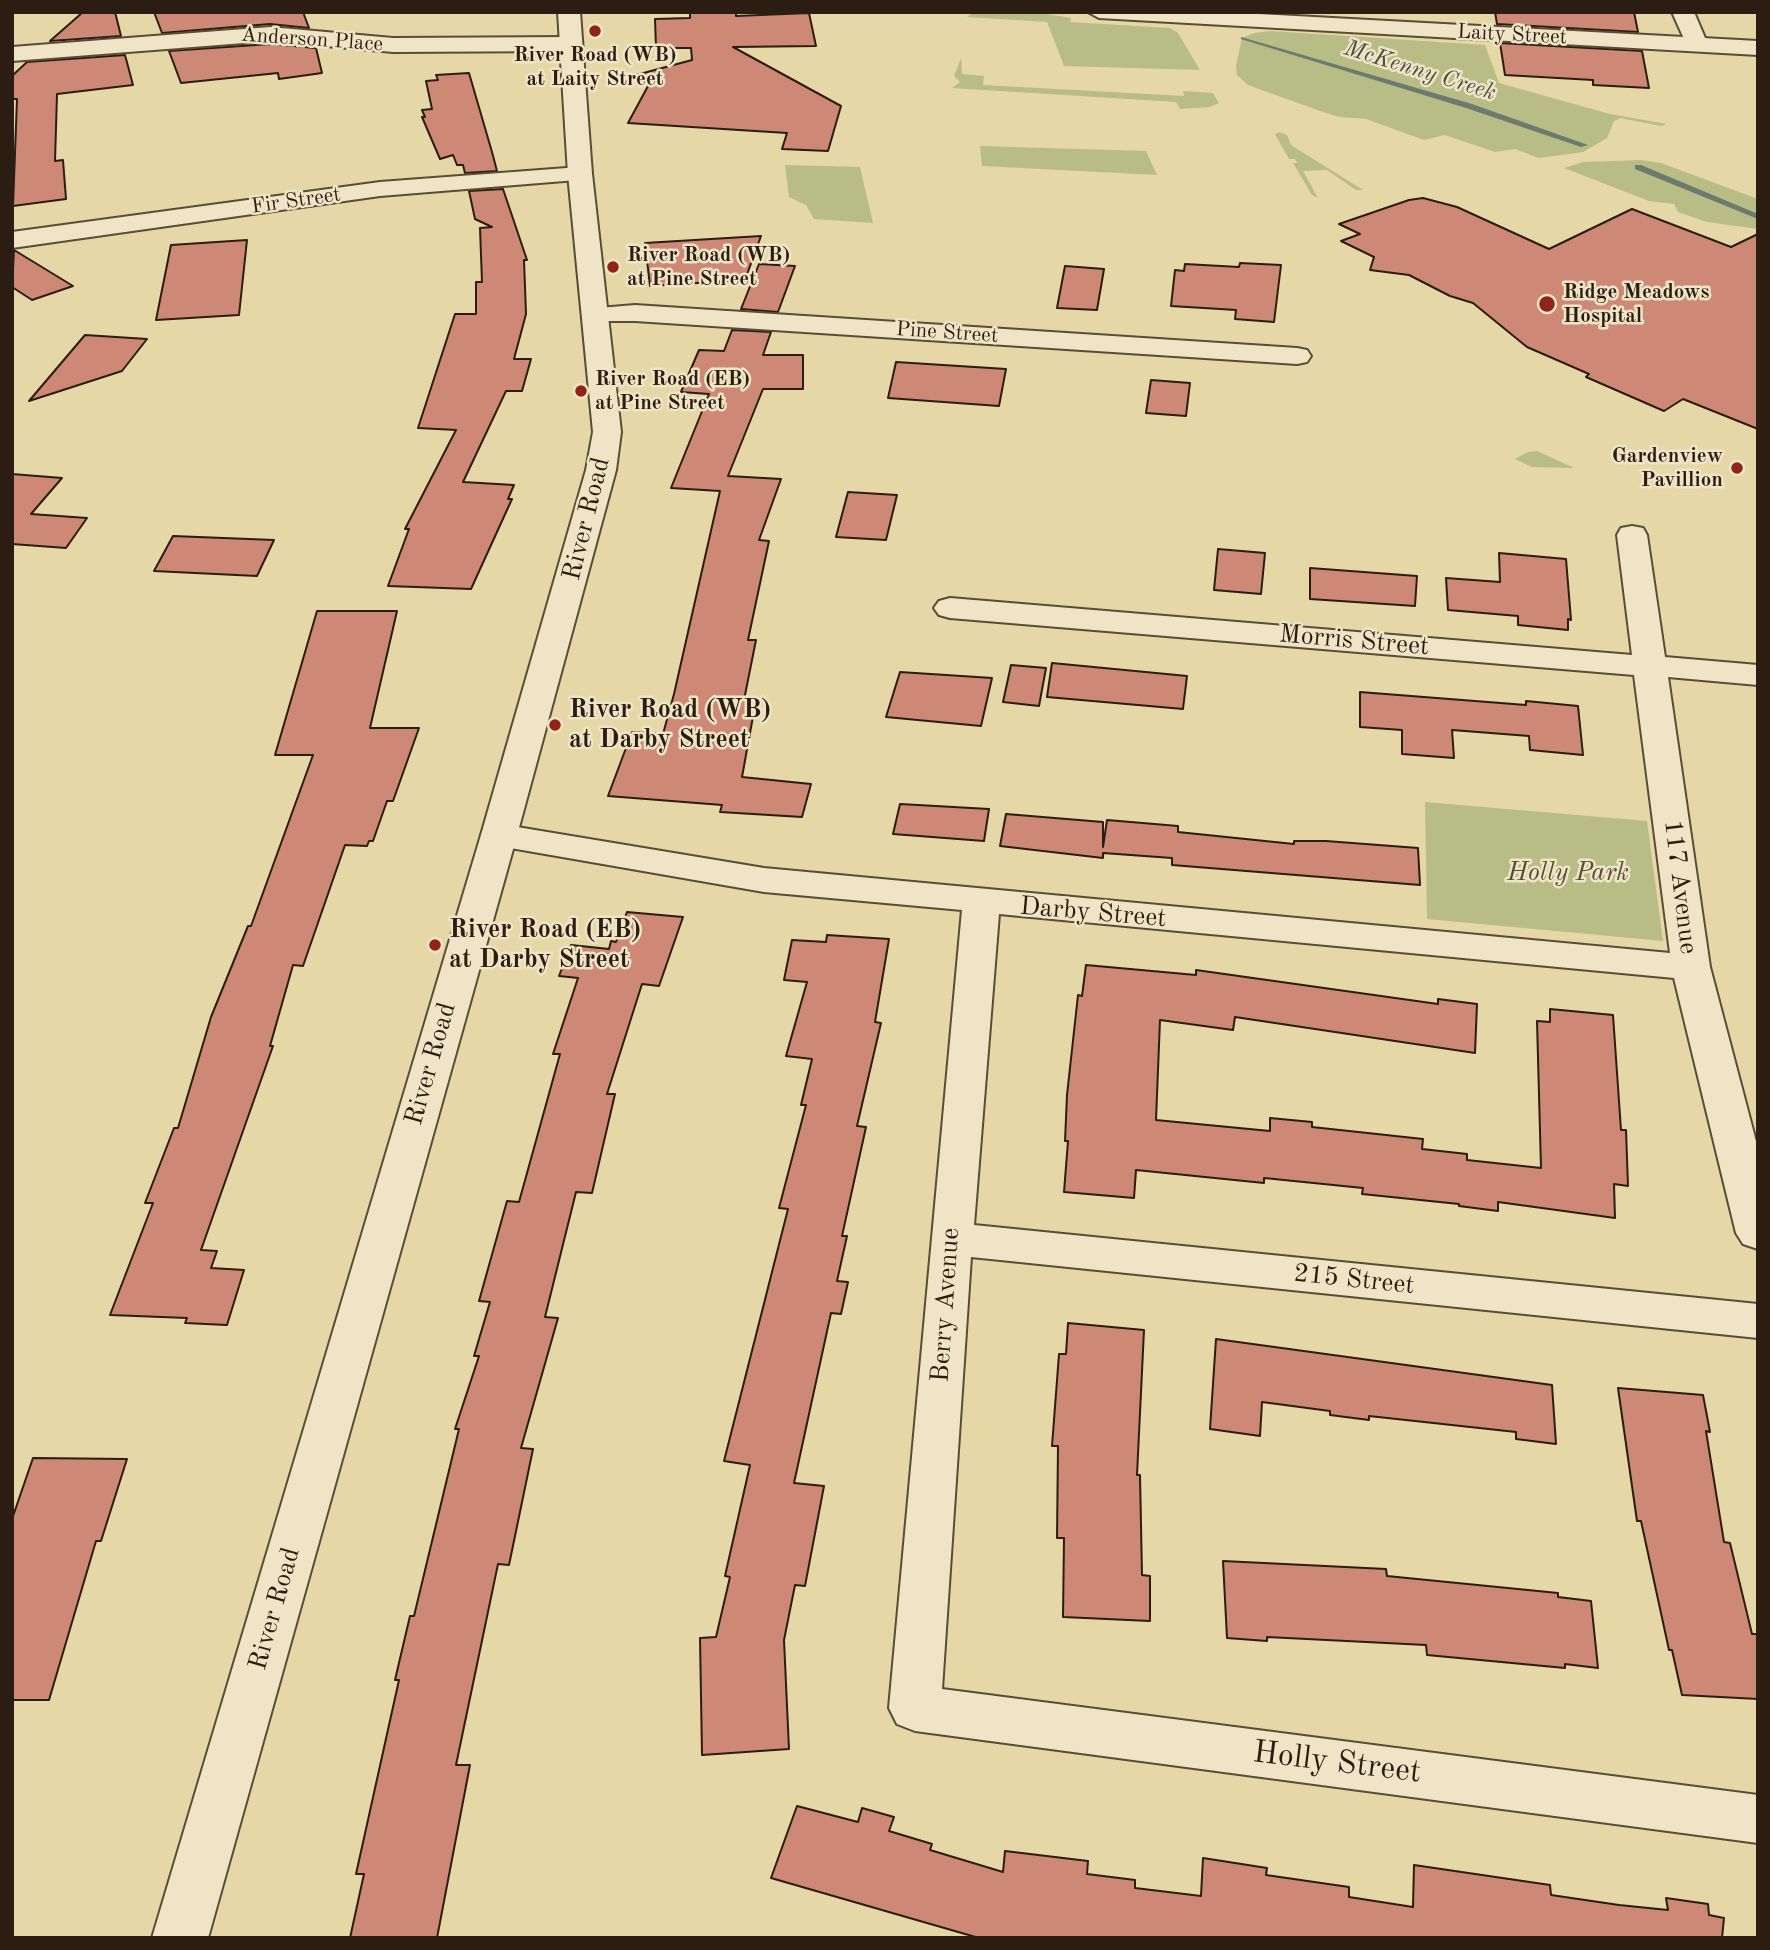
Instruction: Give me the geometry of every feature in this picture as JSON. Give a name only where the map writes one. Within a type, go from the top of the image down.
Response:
[{"type":"street","name":"Laity Street","points":[[1099,12],[1343,19],[1758,48]]},
{"type":"street","points":[[1683,12],[1697,45]]},
{"type":"street","name":"Anderson Place","points":[[12,54],[270,34],[393,45],[570,28]]},
{"type":"street","name":"River Road","points":[[180,1938],[592,511],[605,451],[607,432],[580,174],[570,28]]},
{"type":"street","name":"Fir Street","points":[[12,240],[380,190],[580,174]]},
{"type":"street","name":"Pine Street","points":[[596,315],[635,313],[1297,356]]},
{"type":"street","name":"117 Avenue","points":[[1632,535],[1691,967],[1758,1233]]},
{"type":"street","name":"Morris Street","points":[[950,608],[1758,674]]},
{"type":"street","name":"Darby Street","points":[[499,835],[764,880],[1691,967]]},
{"type":"street","name":"Berry Avenue","points":[[915,1708],[951,1239],[981,902]]},
{"type":"street","name":"215 Street","points":[[951,1239],[1758,1321]]},
{"type":"street","name":"Holly Street","points":[[915,1708],[1758,1819]]},
{"type":"green space","points":[[974,12],[1047,14],[1071,18],[1070,22],[1170,28],[1178,33],[1200,70],[1064,66],[1047,22],[967,17]]},
{"type":"green space","points":[[1270,31],[1485,45],[1499,83],[1610,114],[1667,124],[1661,126],[1620,118],[1614,121],[1607,138],[1583,152],[1539,158],[1515,149],[1495,152],[1445,135],[1424,140],[1366,119],[1339,117],[1248,85],[1237,75],[1236,65],[1242,38]]},
{"type":"green space","points":[[961,58],[962,74],[984,76],[983,85],[1184,96],[1183,91],[1213,93],[1219,103],[1210,107],[1180,109],[1176,102],[952,88],[960,82],[954,76]]},
{"type":"green space","points":[[1280,132],[1287,135],[1291,145],[1363,190],[1356,190],[1327,170],[1303,171],[1318,198],[1312,195],[1293,163],[1297,163],[1295,159],[1289,159],[1275,134]]},
{"type":"green space","points":[[980,146],[1146,151],[1157,175],[982,166]]},
{"type":"green space","points":[[1641,160],[1661,163],[1758,199],[1758,229],[1707,222],[1678,212],[1674,204],[1649,201],[1564,168],[1583,162]]},
{"type":"green space","points":[[785,165],[860,167],[873,223],[814,219],[806,205],[789,197]]},
{"type":"green space","points":[[1537,451],[1573,468],[1532,467],[1515,459],[1528,452]]},
{"type":"green space","name":"Holly Park","points":[[1425,802],[1647,821],[1663,941],[1427,919]]},
{"type":"building","points":[[83,12],[115,12],[121,36],[50,41]]},
{"type":"building","points":[[154,12],[303,12],[309,28],[270,24],[162,33]]},
{"type":"building","points":[[736,12],[736,16],[809,13],[816,46],[733,47],[841,106],[828,151],[782,149],[787,133],[628,123],[648,86],[654,85],[636,75],[692,60],[691,48],[656,48],[655,19],[690,18],[690,13]]},
{"type":"building","points":[[1495,12],[1634,12],[1638,32],[1497,24]]},
{"type":"building","points":[[1500,43],[1642,51],[1649,88],[1593,85],[1593,80],[1505,75]]},
{"type":"building","points":[[270,44],[316,48],[322,73],[279,79],[278,73],[181,83],[169,51]]},
{"type":"building","points":[[125,55],[133,85],[57,94],[55,161],[63,160],[66,199],[13,206],[17,99],[12,99],[12,76],[27,62]]},
{"type":"building","points":[[469,73],[497,171],[465,173],[463,165],[457,165],[453,155],[440,159],[422,117],[425,117],[422,110],[432,109],[426,81],[438,80],[436,75]]},
{"type":"building","points":[[503,189],[527,260],[524,260],[526,314],[514,359],[531,359],[522,391],[506,391],[463,482],[514,485],[508,499],[512,499],[471,589],[388,586],[409,529],[405,529],[456,430],[418,428],[455,314],[476,314],[476,282],[482,282],[480,228],[492,227],[475,219],[469,191]]},
{"type":"building","points":[[1423,198],[1457,207],[1549,249],[1632,209],[1731,247],[1758,234],[1758,429],[1683,399],[1664,411],[1586,377],[1589,374],[1527,347],[1473,303],[1450,296],[1409,275],[1370,270],[1374,257],[1341,241],[1360,234],[1339,224],[1409,200]]},
{"type":"building","points":[[761,236],[745,280],[650,286],[645,243]]},
{"type":"building","points":[[247,240],[239,315],[156,320],[171,245]]},
{"type":"building","points":[[14,250],[73,286],[32,300],[12,287]]},
{"type":"building","points":[[1240,263],[1281,265],[1274,322],[1235,319],[1236,310],[1171,306],[1175,270],[1184,271],[1185,264],[1239,267]]},
{"type":"building","points":[[759,264],[795,266],[778,312],[741,309]]},
{"type":"building","points":[[1065,266],[1104,269],[1097,310],[1057,308]]},
{"type":"building","points":[[732,330],[771,332],[763,355],[803,355],[803,389],[763,389],[728,476],[781,479],[759,540],[769,541],[748,640],[756,640],[744,700],[756,700],[742,777],[811,784],[802,817],[720,812],[722,805],[608,796],[632,732],[663,734],[674,694],[720,491],[671,488],[709,394],[681,392],[699,350],[724,351]]},
{"type":"building","points":[[85,335],[147,339],[122,371],[29,401]]},
{"type":"building","points":[[896,362],[1006,369],[999,406],[888,398]]},
{"type":"building","points":[[1151,380],[1190,383],[1186,416],[1146,413]]},
{"type":"building","points":[[12,474],[62,478],[31,514],[87,518],[66,548],[12,544]]},
{"type":"building","points":[[848,492],[897,495],[886,540],[836,537]]},
{"type":"building","points":[[173,536],[274,540],[257,576],[154,571]]},
{"type":"building","points":[[1218,549],[1265,553],[1261,594],[1214,590]]},
{"type":"building","points":[[1499,553],[1566,559],[1571,620],[1568,619],[1568,630],[1518,625],[1518,616],[1448,610],[1446,578],[1500,582]]},
{"type":"building","points":[[1310,568],[1417,576],[1415,606],[1310,599]]},
{"type":"building","points":[[317,611],[397,611],[370,728],[419,728],[393,801],[387,801],[373,841],[369,841],[367,846],[345,845],[303,966],[293,965],[270,1046],[273,1046],[201,1250],[217,1251],[211,1268],[244,1270],[227,1325],[185,1323],[187,1318],[110,1315],[153,1203],[145,1203],[174,1128],[178,1128],[211,1017],[248,926],[251,926],[313,755],[275,755]]},
{"type":"building","points":[[1052,663],[1187,676],[1183,709],[1047,697]]},
{"type":"building","points":[[1011,665],[1046,668],[1039,706],[1003,702]]},
{"type":"building","points":[[900,672],[992,678],[981,726],[886,717]]},
{"type":"building","points":[[1360,692],[1526,705],[1526,701],[1578,706],[1583,755],[1530,750],[1529,736],[1452,730],[1454,758],[1402,754],[1402,730],[1360,727]]},
{"type":"building","points":[[900,804],[989,809],[984,841],[893,834]]},
{"type":"building","points":[[1006,814],[1103,822],[1103,847],[1107,820],[1178,826],[1178,832],[1294,844],[1294,841],[1326,841],[1418,848],[1420,885],[1172,865],[1172,858],[1103,853],[1103,858],[1000,846]]},
{"type":"building","points":[[627,912],[683,917],[659,986],[642,984],[607,1094],[615,1094],[592,1193],[576,1192],[545,1317],[558,1318],[521,1448],[533,1449],[509,1565],[498,1564],[456,1765],[470,1765],[437,1938],[350,1938],[364,1874],[356,1874],[399,1680],[395,1680],[410,1616],[414,1616],[459,1429],[455,1429],[479,1356],[474,1356],[490,1302],[479,1301],[507,1201],[519,1202],[560,1054],[553,1054],[578,978],[559,976],[571,945],[609,949],[611,941],[616,942]]},
{"type":"building","points":[[827,935],[889,939],[875,1022],[881,1023],[857,1126],[866,1127],[842,1236],[847,1236],[837,1281],[848,1282],[841,1314],[831,1313],[794,1483],[824,1486],[805,1586],[795,1585],[784,1640],[789,1749],[702,1755],[700,1638],[716,1637],[730,1577],[725,1576],[750,1465],[724,1461],[788,1209],[779,1208],[806,1105],[801,1105],[812,1059],[786,1056],[807,982],[784,980],[792,940],[826,942]]},
{"type":"building","points":[[1086,965],[1196,975],[1196,970],[1438,1004],[1438,999],[1477,1004],[1475,1053],[1235,1017],[1233,1030],[1160,1020],[1156,1120],[1270,1131],[1270,1118],[1312,1122],[1312,1127],[1423,1139],[1422,1149],[1467,1154],[1467,1160],[1541,1168],[1537,1021],[1550,1022],[1550,1009],[1613,1015],[1621,1130],[1626,1130],[1628,1186],[1614,1184],[1615,1218],[1498,1202],[1498,1211],[1459,1204],[1362,1194],[1363,1188],[1264,1178],[1264,1183],[1136,1170],[1134,1198],[1064,1192],[1068,1141],[1065,1141],[1067,1095],[1078,995],[1082,996]]},
{"type":"building","points":[[1068,1323],[1144,1330],[1137,1475],[1140,1475],[1142,1575],[1150,1576],[1150,1621],[1063,1617],[1064,1538],[1057,1538],[1058,1446],[1052,1446],[1059,1354],[1066,1354]]},
{"type":"building","points":[[1216,1339],[1552,1385],[1556,1444],[1516,1439],[1516,1432],[1369,1416],[1369,1420],[1330,1415],[1330,1411],[1262,1402],[1260,1436],[1210,1429]]},
{"type":"building","points":[[1618,1388],[1703,1395],[1710,1432],[1706,1431],[1724,1542],[1730,1543],[1752,1634],[1758,1634],[1758,1699],[1682,1695],[1672,1650],[1669,1650],[1641,1521],[1637,1521]]},
{"type":"building","points":[[33,1458],[127,1459],[101,1541],[96,1541],[49,1700],[12,1700],[12,1519]]},
{"type":"building","points":[[1223,1561],[1386,1569],[1387,1576],[1558,1593],[1558,1597],[1591,1601],[1598,1668],[1565,1664],[1565,1668],[1427,1655],[1426,1645],[1267,1637],[1267,1641],[1227,1638]]},
{"type":"building","points":[[797,1806],[858,1822],[862,1808],[894,1817],[889,1831],[932,1844],[930,1850],[1003,1872],[1005,1851],[1088,1861],[1087,1874],[1135,1880],[1135,1888],[1201,1896],[1203,1858],[1267,1868],[1266,1875],[1349,1887],[1349,1897],[1413,1907],[1414,1865],[1550,1885],[1551,1895],[1619,1905],[1668,1910],[1666,1898],[1708,1904],[1709,1915],[1724,1918],[1722,1938],[979,1938],[771,1878]]},
{"type":"waterway","name":"McKenny Creek","points":[[1243,38],[1469,106],[1584,145]]},
{"type":"waterway","name":"McKenny Creek","points":[[1638,167],[1758,217]]},
{"type":"place","name":"River Road (WB) at Laity Street","points":[[595,31]]},
{"type":"place","name":"River Road (WB) at Pine Street","points":[[613,267]]},
{"type":"place","name":"Ridge Meadows Hospital","points":[[1547,304]]},
{"type":"place","name":"River Road (EB) at Pine Street","points":[[581,391]]},
{"type":"place","name":"Gardenview Pavillion","points":[[1737,468]]},
{"type":"place","name":"River Road (WB) at Darby Street","points":[[555,725]]},
{"type":"place","name":"River Road (EB) at Darby Street","points":[[435,945]]}]
